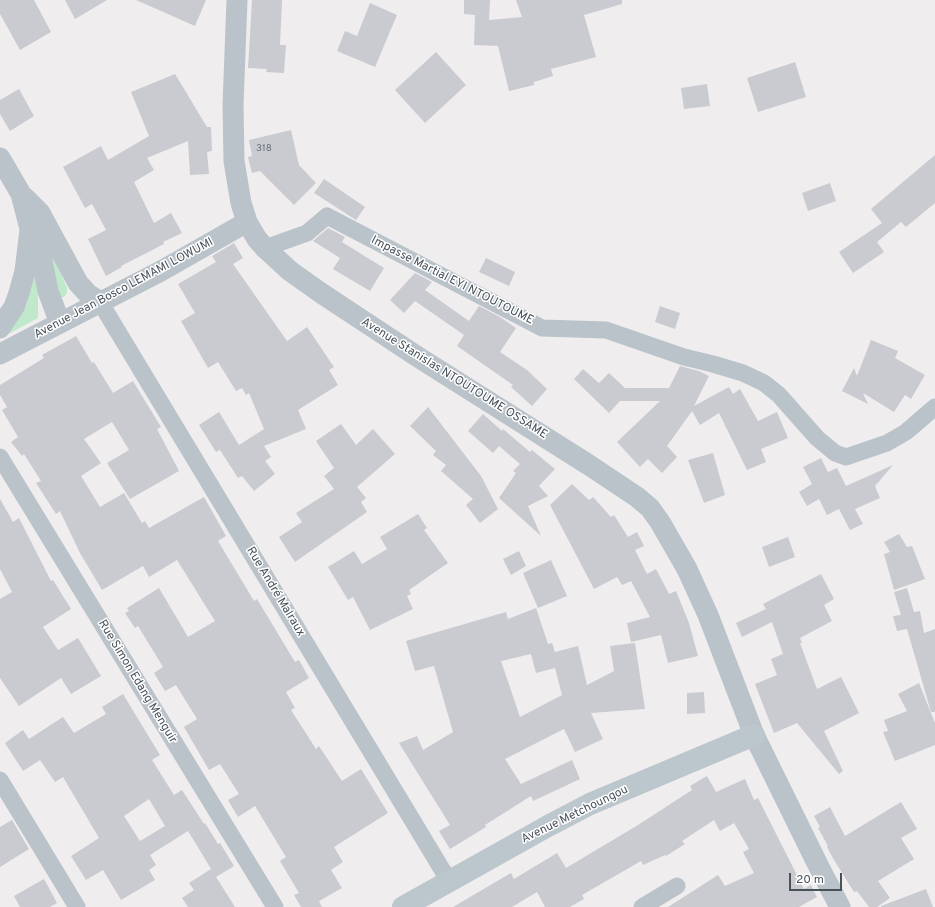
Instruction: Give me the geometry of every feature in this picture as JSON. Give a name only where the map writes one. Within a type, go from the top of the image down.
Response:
[{"type":"main road","name":"Avenue Metchoungou","points":[[403,907],[590,804],[754,735]]},
{"type":"street","name":"Avenue Stanislas NTOUTOUME OSSAME","points":[[237,0],[233,138],[235,168],[247,222],[257,239],[290,271],[320,293],[589,465],[650,508],[677,551],[698,592],[754,735],[810,850],[840,907]]},
{"type":"street","points":[[0,158],[21,194],[40,213],[78,283],[88,294],[100,302]]},
{"type":"street","points":[[21,194],[30,229],[40,251],[48,292],[67,319],[76,300],[68,264]]},
{"type":"street","name":"Impasse Martial EYI NTOUTOUME","points":[[265,248],[307,233],[327,216],[542,328],[606,330],[684,358],[713,364],[743,373],[764,383],[779,395],[817,438],[835,453],[846,457],[887,443],[906,432],[935,407]]},
{"type":"street","name":"Avenue Jean Bosco LEMAMI LOWUMI","points":[[0,354],[161,271],[247,222]]},
{"type":"street","points":[[0,328],[14,307],[19,293],[25,271],[30,229]]},
{"type":"street","name":"Rue André Malraux","points":[[100,302],[449,881]]},
{"type":"street","name":"Rue Simon Edang Menguir","points":[[0,458],[274,907]]},
{"type":"street","points":[[0,780],[77,907]]},
{"type":"street","points":[[642,907],[677,886]]},
{"type":"green space","points":[[52,253],[67,288],[67,293],[64,297],[58,298],[47,256]]},
{"type":"green space","points":[[32,270],[38,279],[38,318],[1,338]]},
{"type":"building","points":[[0,0],[34,0],[51,32],[20,50],[0,14]]},
{"type":"building","points":[[65,0],[107,0],[75,19]]},
{"type":"building","points":[[136,0],[206,0],[195,26]]},
{"type":"building","points":[[252,0],[282,0],[280,45],[286,45],[284,73],[266,72],[267,69],[248,68]]},
{"type":"building","points":[[464,0],[490,0],[489,20],[522,17],[516,0],[622,0],[622,4],[584,15],[596,57],[551,69],[553,76],[534,82],[534,85],[509,91],[498,46],[474,45],[475,15],[464,14]]},
{"type":"building","points":[[370,3],[397,15],[375,67],[337,51],[345,31],[357,36]]},
{"type":"building","points":[[436,52],[466,85],[425,123],[395,90]]},
{"type":"building","points":[[795,62],[806,97],[758,112],[747,78]]},
{"type":"building","points":[[175,74],[207,127],[211,127],[212,151],[207,152],[209,174],[190,175],[188,141],[147,158],[154,170],[134,182],[154,223],[171,213],[182,233],[163,242],[164,244],[121,266],[122,267],[106,276],[88,239],[106,230],[92,204],[85,208],[63,167],[101,146],[108,160],[149,136],[131,92]]},
{"type":"building","points":[[707,84],[710,106],[684,109],[681,88]]},
{"type":"building","points":[[19,89],[34,116],[10,131],[0,114],[0,100]]},
{"type":"building","points":[[291,130],[299,165],[316,183],[294,205],[260,171],[252,173],[248,157],[252,156],[249,140]]},
{"type":"building","points":[[935,155],[935,203],[906,227],[901,222],[877,242],[884,252],[853,273],[839,252],[882,223],[871,209]]},
{"type":"building","points":[[324,179],[365,207],[356,220],[314,193]]},
{"type":"building","points":[[830,183],[836,201],[808,211],[802,193]]},
{"type":"building","points":[[328,228],[345,237],[342,242],[384,268],[370,291],[333,269],[340,258],[313,241]]},
{"type":"building","points":[[234,243],[243,258],[233,264],[287,341],[307,327],[334,367],[329,370],[338,385],[298,410],[306,429],[264,446],[271,457],[265,461],[275,474],[254,491],[242,476],[238,478],[220,450],[216,452],[199,425],[219,412],[239,445],[264,429],[249,393],[246,395],[242,388],[236,391],[218,362],[208,368],[181,321],[195,313],[178,284],[216,262],[212,256]]},
{"type":"building","points":[[486,258],[515,272],[509,286],[479,272]]},
{"type":"building","points":[[415,273],[432,282],[425,290],[469,321],[479,306],[500,317],[516,328],[500,352],[527,370],[547,389],[532,406],[511,387],[513,385],[457,346],[464,335],[415,301],[404,313],[390,300]]},
{"type":"building","points":[[660,306],[680,313],[675,329],[655,322]]},
{"type":"building","points":[[76,336],[92,363],[94,362],[113,393],[133,381],[161,427],[157,429],[179,471],[130,499],[107,463],[129,450],[112,422],[84,439],[101,463],[81,476],[100,507],[124,493],[142,523],[145,521],[149,528],[204,497],[226,536],[218,541],[254,601],[257,599],[295,662],[299,660],[309,678],[286,692],[295,708],[291,710],[316,749],[319,746],[342,781],[361,769],[388,813],[334,847],[343,862],[331,870],[342,888],[319,901],[322,907],[301,907],[294,895],[299,893],[280,861],[286,857],[255,806],[238,817],[228,800],[239,794],[220,764],[209,770],[184,727],[197,719],[176,685],[165,691],[154,673],[163,667],[138,626],[135,628],[125,613],[129,611],[127,608],[159,588],[188,637],[215,621],[177,560],[149,577],[143,566],[102,590],[80,553],[60,511],[56,514],[36,483],[41,481],[24,454],[22,456],[11,442],[18,437],[2,410],[7,407],[0,395],[0,385],[44,358],[42,355]]},
{"type":"building","points":[[871,340],[898,351],[895,358],[925,375],[911,399],[905,395],[894,412],[863,393],[868,404],[842,391],[854,368],[857,376]]},
{"type":"building","points":[[680,366],[699,371],[709,376],[694,406],[729,387],[733,394],[740,389],[758,421],[777,412],[788,438],[761,449],[766,462],[747,470],[719,413],[700,425],[692,411],[667,446],[677,457],[662,473],[648,459],[640,467],[617,442],[660,401],[620,401],[609,413],[574,379],[583,369],[599,383],[609,373],[625,388],[669,388]]},
{"type":"building","points":[[428,407],[481,476],[498,509],[480,523],[466,505],[473,499],[441,471],[446,465],[433,455],[436,451],[410,426]]},
{"type":"building","points":[[483,414],[502,431],[503,429],[530,452],[532,450],[555,469],[539,486],[548,496],[528,506],[541,536],[499,498],[516,473],[513,471],[520,464],[499,446],[493,453],[468,431]]},
{"type":"building","points":[[341,424],[356,445],[373,429],[395,454],[357,487],[366,498],[361,502],[367,512],[295,562],[279,537],[302,522],[296,513],[334,489],[324,476],[334,468],[316,441]]},
{"type":"building","points":[[713,453],[725,495],[704,503],[688,460]]},
{"type":"building","points":[[821,458],[828,472],[837,468],[846,486],[893,465],[875,486],[880,498],[855,509],[863,524],[850,530],[839,509],[827,515],[819,499],[807,506],[799,492],[812,484],[803,467]]},
{"type":"building","points":[[572,484],[589,500],[593,497],[611,517],[614,515],[628,537],[637,532],[644,546],[635,550],[647,574],[656,569],[669,594],[676,591],[689,623],[698,656],[668,663],[661,635],[631,642],[627,623],[650,617],[631,581],[622,585],[617,577],[594,589],[550,505]]},
{"type":"building","points":[[0,499],[13,522],[19,518],[51,581],[53,580],[71,609],[43,627],[58,650],[78,638],[101,676],[71,694],[61,678],[19,706],[0,678],[0,599],[12,592],[0,569]]},
{"type":"building","points":[[418,514],[427,528],[424,530],[448,563],[409,590],[411,594],[407,596],[413,609],[370,630],[353,597],[348,600],[328,567],[354,551],[362,564],[387,549],[380,537]]},
{"type":"building","points":[[899,534],[907,547],[912,546],[925,579],[894,590],[884,554],[890,552],[884,542]]},
{"type":"building","points":[[788,537],[795,557],[769,567],[762,547]]},
{"type":"building","points":[[519,551],[526,566],[511,575],[503,559]]},
{"type":"building","points":[[551,560],[567,596],[538,608],[523,573]]},
{"type":"building","points":[[821,574],[834,599],[824,605],[832,621],[800,638],[802,643],[800,643],[817,689],[841,677],[859,713],[824,731],[843,771],[839,774],[797,723],[774,733],[755,684],[777,675],[771,659],[783,654],[772,622],[742,637],[736,623],[766,609],[763,604]]},
{"type":"building","points":[[907,588],[914,612],[920,611],[924,633],[935,629],[935,712],[931,712],[907,629],[897,631],[893,616],[901,615],[894,592]]},
{"type":"building","points":[[536,608],[548,644],[552,643],[555,652],[578,646],[587,685],[614,671],[610,646],[635,643],[645,709],[591,713],[603,739],[575,752],[564,729],[505,759],[521,784],[572,760],[580,779],[533,801],[531,796],[485,825],[486,827],[450,849],[439,831],[450,825],[399,743],[417,736],[423,750],[453,732],[434,666],[415,671],[406,641],[506,612],[508,619]],"holes":[[[531,654],[536,673],[555,668],[562,695],[520,717],[501,661]]]},
{"type":"building","points":[[919,683],[935,723],[935,745],[895,761],[883,732],[888,731],[884,720],[907,711],[898,694]]},
{"type":"building","points":[[704,692],[705,713],[687,714],[687,693]]},
{"type":"building","points":[[123,694],[160,755],[152,760],[174,795],[182,790],[218,844],[220,843],[234,866],[216,877],[188,831],[150,855],[156,865],[149,870],[155,880],[121,900],[103,870],[86,880],[71,856],[99,838],[63,777],[55,782],[40,760],[23,771],[5,743],[23,730],[29,739],[63,717],[74,733],[106,714],[102,707]],"holes":[[[149,799],[165,826],[140,841],[124,816]]]},
{"type":"building","points":[[707,776],[716,792],[745,779],[754,800],[758,798],[804,889],[811,885],[817,897],[799,907],[668,907],[718,875],[725,886],[754,873],[743,852],[749,849],[734,823],[720,831],[714,820],[682,841],[685,844],[666,856],[665,855],[643,865],[641,861],[582,895],[584,899],[570,907],[545,907],[537,892],[512,907],[453,907],[511,873],[514,879],[557,853],[566,868],[638,825],[692,790],[690,786]]},
{"type":"building","points":[[901,802],[917,829],[901,838],[914,859],[878,881],[890,898],[877,907],[869,907],[857,891],[854,892],[834,860],[818,828],[820,827],[814,816],[830,807],[845,836]]},
{"type":"building","points":[[12,820],[29,849],[0,867],[0,827]]},
{"type":"building","points":[[211,869],[235,907],[188,907],[182,898],[194,890],[189,883]]},
{"type":"building","points":[[44,879],[57,903],[50,907],[20,907],[14,896]]},
{"type":"building","points":[[926,889],[933,907],[881,907],[881,906]]}]
